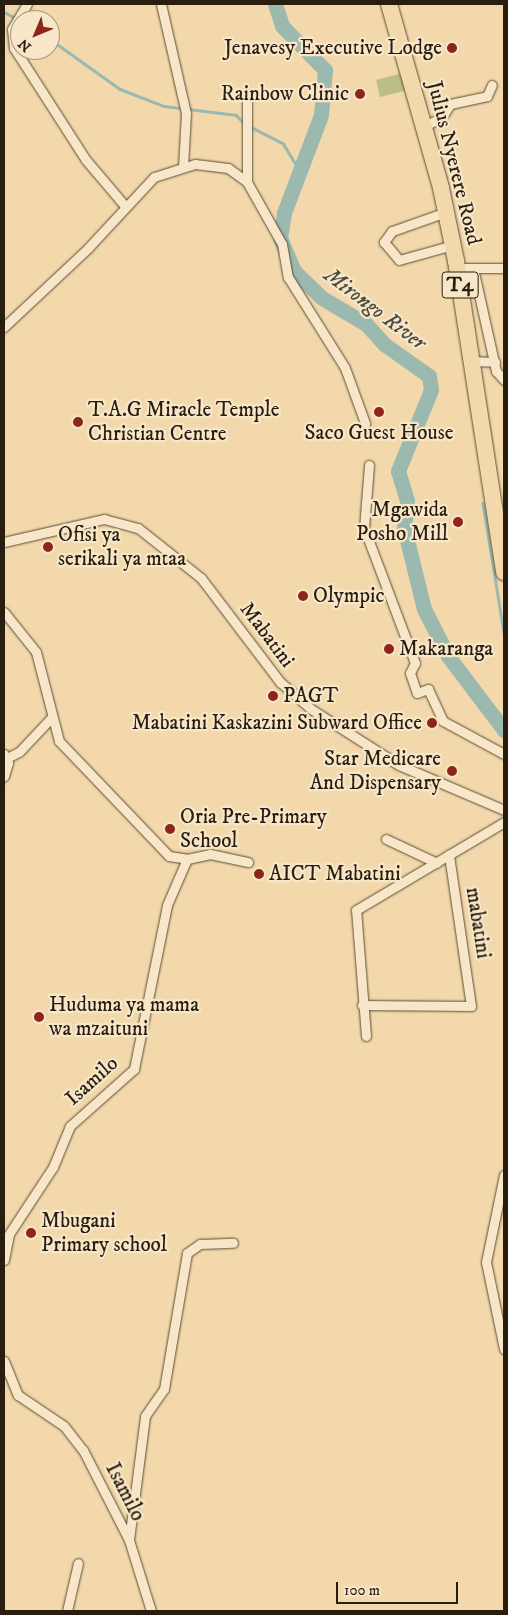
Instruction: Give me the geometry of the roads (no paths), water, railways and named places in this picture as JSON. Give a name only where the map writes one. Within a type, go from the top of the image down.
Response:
[{"type":"highway","name":"Julius Nyerere Road","points":[[389,4],[425,126],[453,245],[465,268],[470,361],[498,489],[503,561]]},
{"type":"street","points":[[27,4],[12,29],[14,48],[71,139],[125,206]]},
{"type":"street","points":[[161,4],[186,113],[183,166]]},
{"type":"street","points":[[425,126],[442,117],[450,104],[487,96],[492,85]]},
{"type":"street","points":[[247,93],[247,182],[282,244],[288,276],[345,368],[365,423]]},
{"type":"street","points":[[4,327],[88,248],[154,177],[183,166],[216,164],[247,182]]},
{"type":"street","points":[[446,212],[392,232],[384,242],[399,260],[453,245]]},
{"type":"street","points":[[504,268],[465,268],[498,375],[504,380]]},
{"type":"street","points":[[470,361],[495,362]]},
{"type":"street","points":[[369,465],[364,528],[415,664],[410,672],[417,693],[428,689],[443,721],[504,754]]},
{"type":"street","name":"Mabatini","points":[[4,542],[104,519],[138,528],[200,578],[280,682],[312,709],[399,765],[504,810]]},
{"type":"street","points":[[4,612],[36,652],[59,741],[84,771],[169,856],[188,859],[210,854],[248,862]]},
{"type":"street","points":[[4,776],[6,756],[19,752],[52,717]]},
{"type":"street","points":[[366,1036],[362,1005],[356,910],[504,822]]},
{"type":"street","points":[[386,839],[437,863]]},
{"type":"street","name":"mabatini","points":[[362,1005],[471,1006],[449,855]]},
{"type":"street","name":"Isamilo","points":[[4,1260],[9,1234],[52,1168],[70,1126],[134,1069],[167,905],[188,859]]},
{"type":"street","points":[[504,1175],[486,1262],[504,1349]]},
{"type":"street","points":[[129,1540],[145,1416],[164,1389],[187,1253],[200,1244],[233,1243]]},
{"type":"street","name":"Isamilo","points":[[4,1361],[24,1401],[73,1435],[129,1540],[151,1611]]},
{"type":"street","points":[[67,1611],[78,1563]]},
{"type":"waterway","name":"Mirongo River","points":[[275,4],[282,26],[325,70],[321,115],[284,213],[280,238],[294,271],[322,298],[366,324],[384,344],[429,376],[431,390],[398,471],[407,501],[404,528],[424,609],[448,656],[504,730]]},
{"type":"waterway","points":[[4,12],[10,15]]},
{"type":"waterway","points":[[60,46],[120,89],[164,106],[236,115],[244,123]]},
{"type":"waterway","points":[[249,126],[283,143],[301,173]]},
{"type":"waterway","points":[[483,503],[504,633]]},
{"type":"place","name":"Jenavesy Executive Lodge","points":[[452,48]]},
{"type":"place","name":"Rainbow Clinic","points":[[360,94]]},
{"type":"place","name":"Saco Guest House","points":[[379,412]]},
{"type":"place","name":"T.A.G Miracle Temple Christian Centre","points":[[78,422]]},
{"type":"place","name":"Mgawida Posho Mill","points":[[458,522]]},
{"type":"place","name":"Ofisi ya serikali ya mtaa","points":[[48,547]]},
{"type":"place","name":"Olympic","points":[[303,596]]},
{"type":"place","name":"Makaranga","points":[[389,649]]},
{"type":"place","name":"PAGT","points":[[273,696]]},
{"type":"place","name":"Mabatini Kaskazini Subward Office","points":[[432,723]]},
{"type":"place","name":"Star Medicare And Dispensary","points":[[452,771]]},
{"type":"place","name":"Oria Pre-Primary School","points":[[170,829]]},
{"type":"place","name":"AICT Mabatini","points":[[259,874]]},
{"type":"place","name":"Huduma ya mama wa mzaituni","points":[[39,1017]]},
{"type":"place","name":"Mbugani Primary school","points":[[31,1233]]}]
